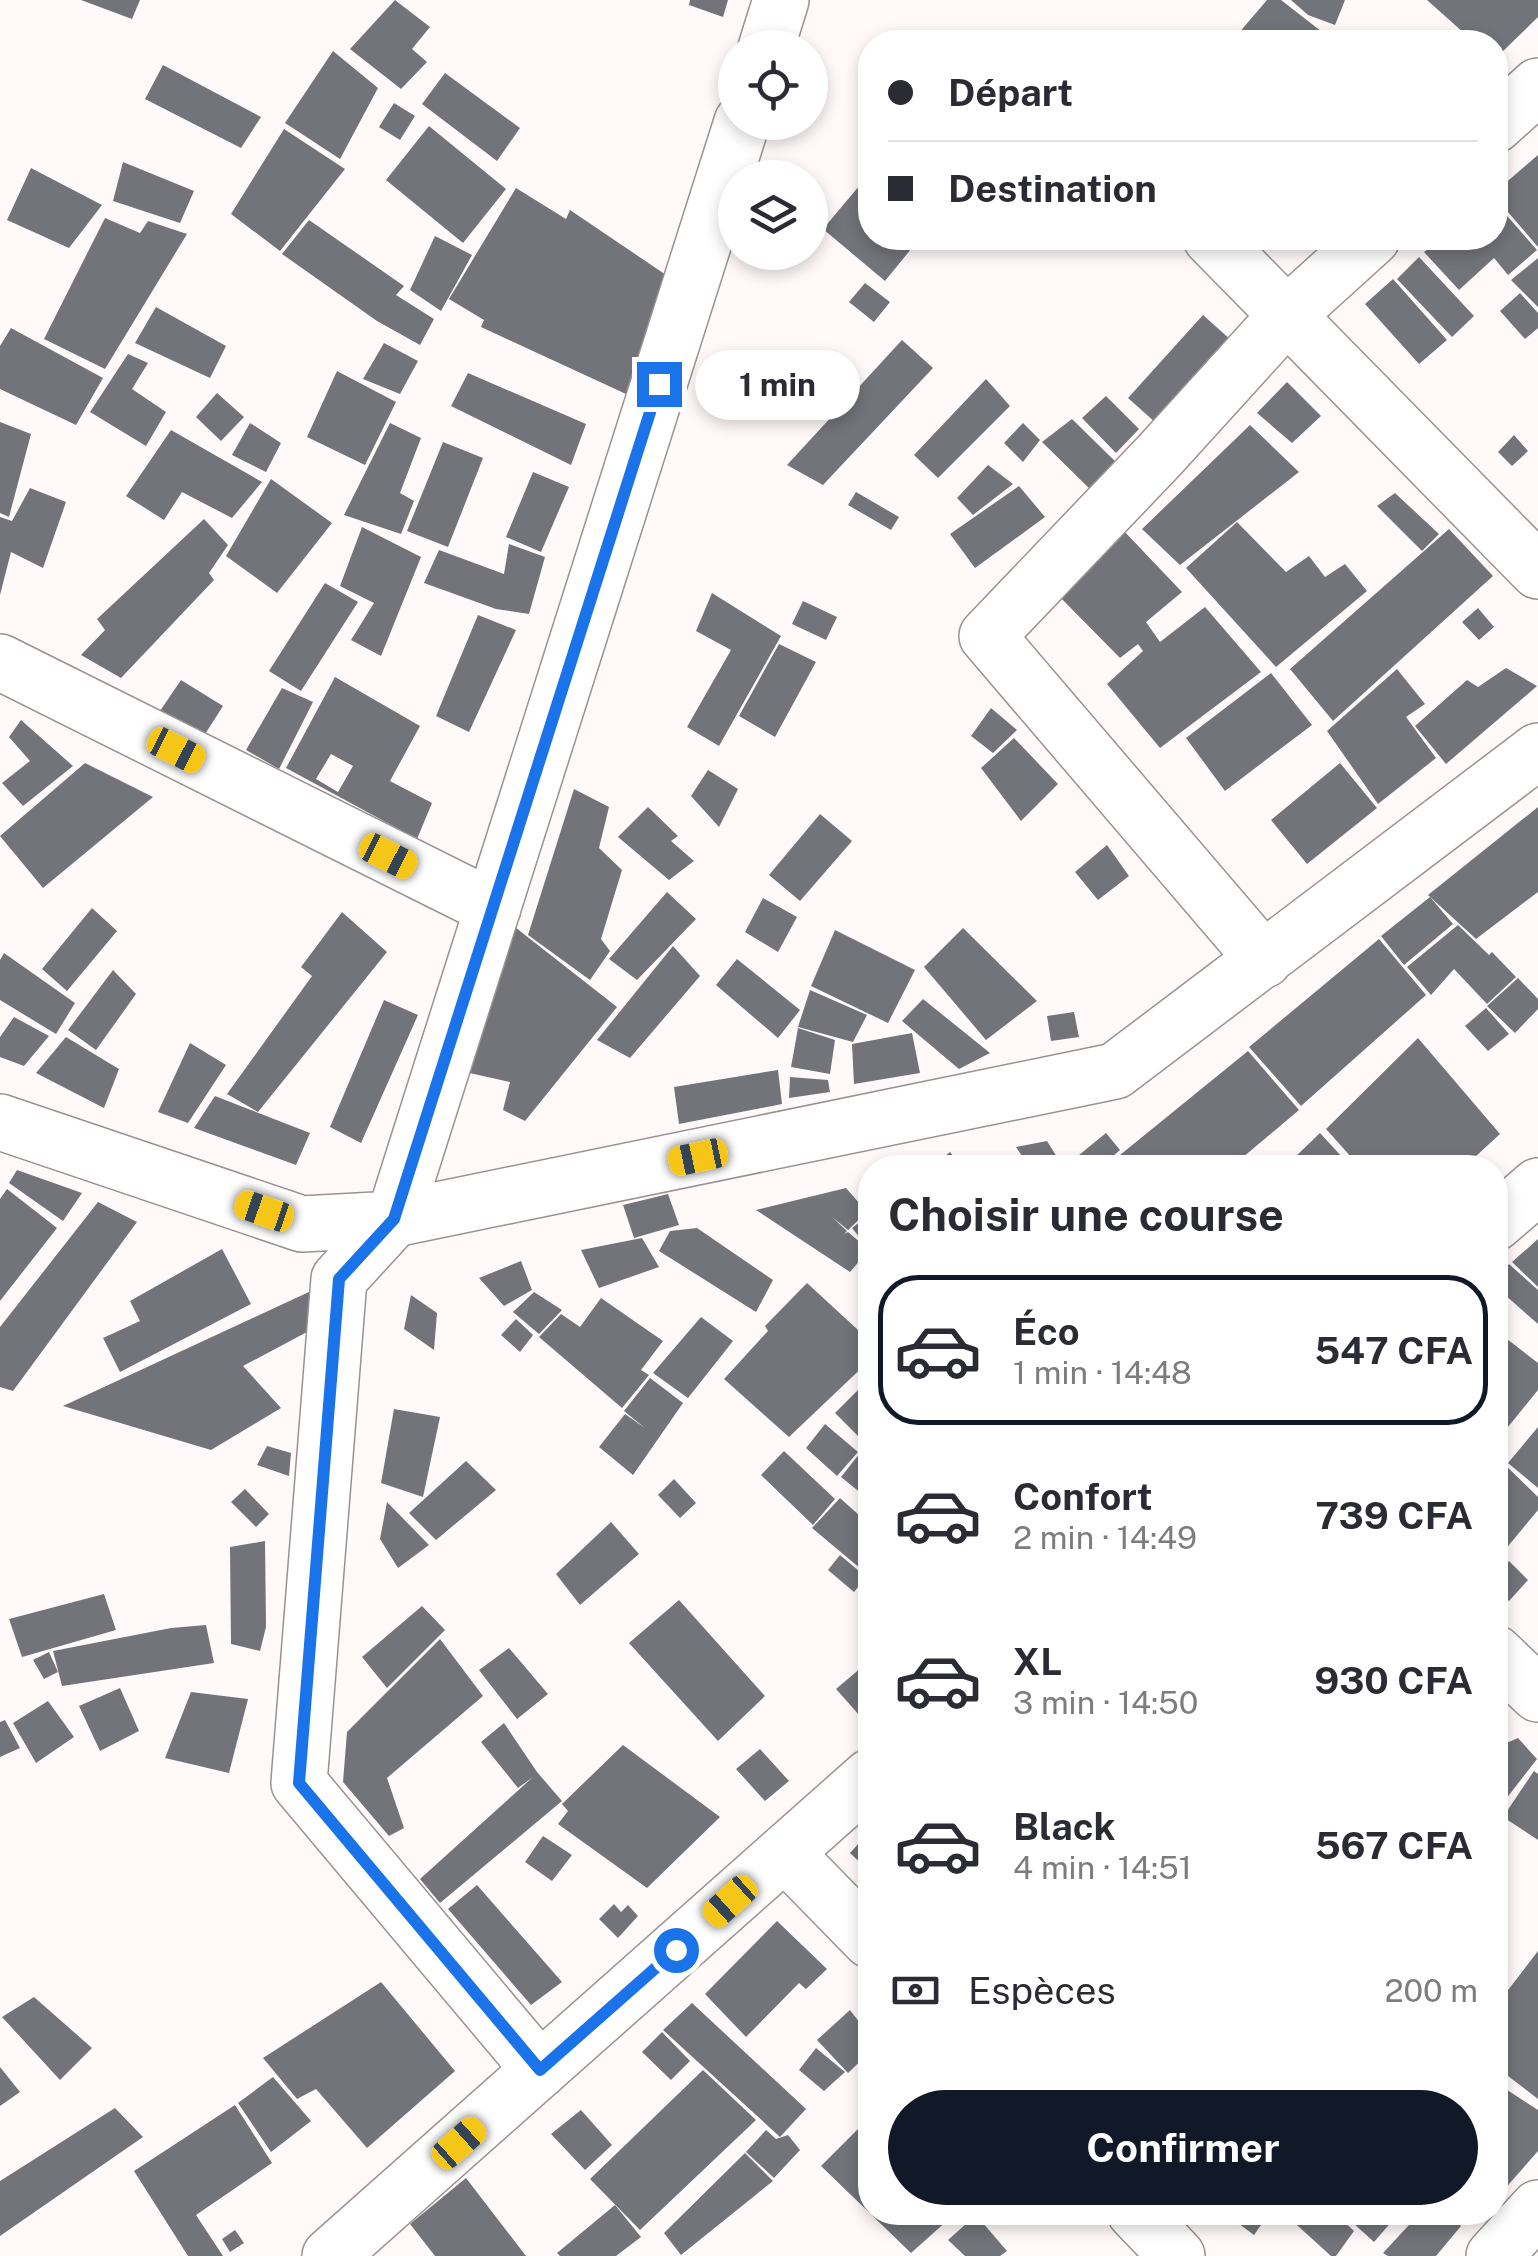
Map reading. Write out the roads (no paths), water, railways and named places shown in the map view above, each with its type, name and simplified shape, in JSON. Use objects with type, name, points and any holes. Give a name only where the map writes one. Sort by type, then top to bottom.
[{"type":"street","points":[[771,30],[780,0]]},
{"type":"street","points":[[1508,113],[1538,86]]},
{"type":"street","points":[[540,2070],[299,1783],[339,1279],[394,1219],[736,140]]},
{"type":"street","points":[[1223,250],[1538,571]]},
{"type":"street","points":[[1264,960],[986,636],[1288,315],[1359,250]]},
{"type":"street","points":[[0,662],[493,908]]},
{"type":"street","points":[[0,1122],[302,1224],[394,1219],[1115,1071],[1538,751]]},
{"type":"street","points":[[1508,1212],[1538,1186]]},
{"type":"street","points":[[1508,1665],[1538,1694]]},
{"type":"street","points":[[348,2251],[540,2070],[858,1787]]},
{"type":"street","points":[[785,1853],[858,1928]]},
{"type":"street","points":[[1494,2256],[1538,2208]]},
{"type":"street","points":[[1147,2225],[1177,2256]]}]
